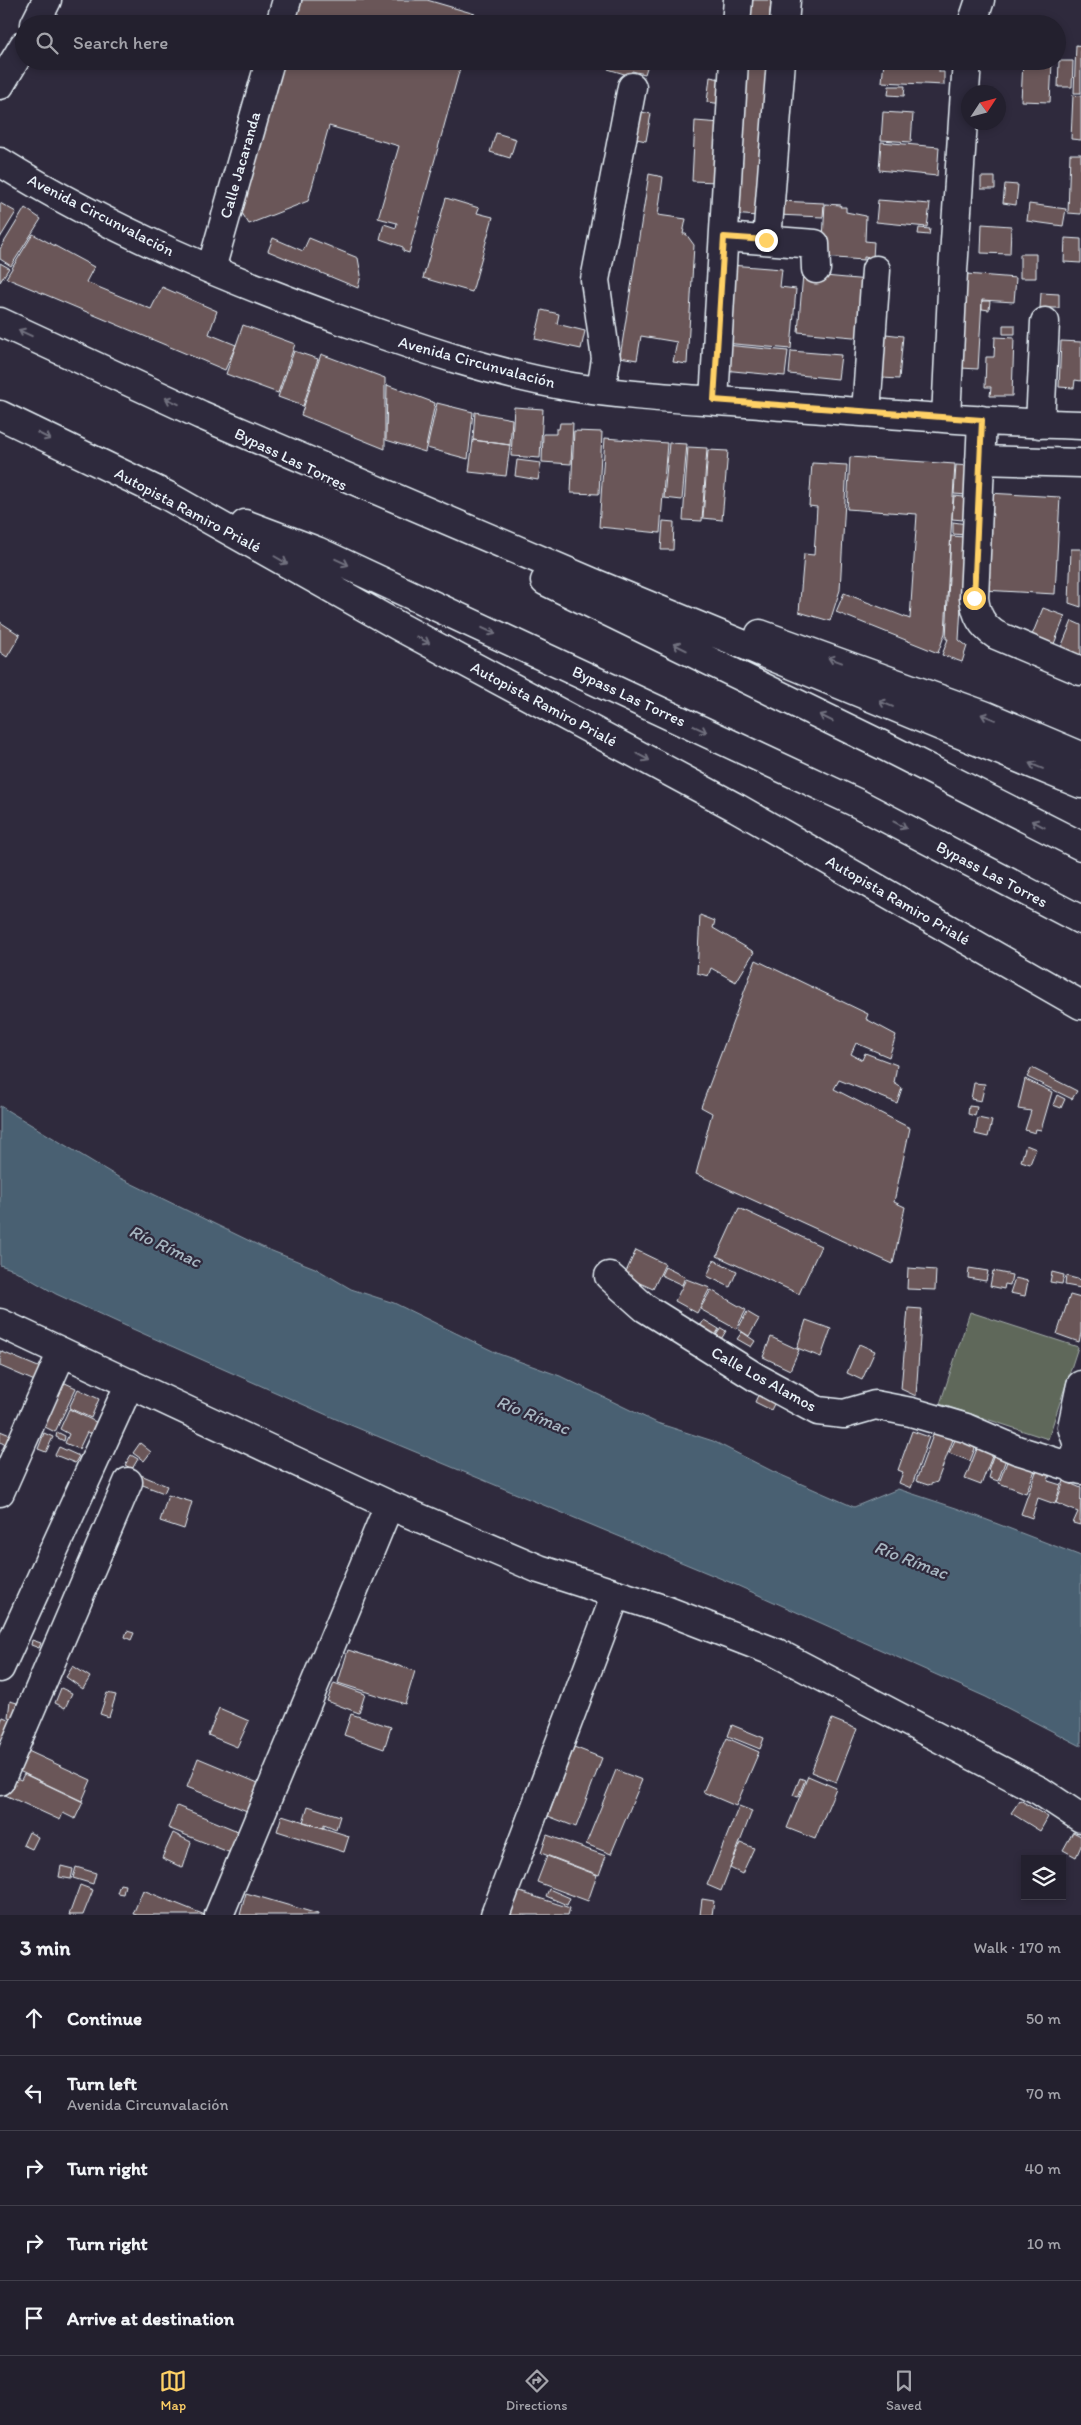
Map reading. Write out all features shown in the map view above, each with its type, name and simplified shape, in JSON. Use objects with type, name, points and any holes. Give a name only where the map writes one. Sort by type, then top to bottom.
[{"type":"main road","points":[[40,15],[47,0]]},
{"type":"main road","points":[[283,15],[287,0]]},
{"type":"main road","points":[[737,15],[738,0]]},
{"type":"main road","points":[[785,15],[786,0]]},
{"type":"main road","points":[[975,15],[980,0]]},
{"type":"main road","points":[[0,85],[15,60]]},
{"type":"main road","name":"Calle Jacaranda","points":[[211,269],[267,70]]},
{"type":"main road","points":[[714,400],[733,70]]},
{"type":"main road","points":[[766,240],[780,70]]},
{"type":"main road","points":[[946,418],[952,271],[966,70]]},
{"type":"main road","points":[[601,391],[606,359],[595,280],[632,87]]},
{"type":"main road","name":"Avenida Circunvalación","points":[[0,162],[65,201],[211,269],[300,305],[462,360],[537,380],[601,391],[946,418],[1081,425]]},
{"type":"main road","points":[[724,237],[815,244],[816,269]]},
{"type":"main road","points":[[866,412],[876,270]]},
{"type":"main road","points":[[0,322],[202,415],[592,582],[1081,784]]},
{"type":"main road","points":[[1040,424],[1045,322]]},
{"type":"main road","name":"Autopista Ramiro Prialé","points":[[0,415],[166,495],[400,627],[737,808],[1081,1006]]},
{"type":"main road","name":"Bypass Las Torres","points":[[202,415],[886,747],[1081,846]]},
{"type":"main road","points":[[982,420],[974,598],[977,613],[984,626],[996,635],[1081,671]]},
{"type":"main road","points":[[980,460],[1081,463]]},
{"type":"main road","name":"Bypass Las Torres","points":[[166,495],[317,551],[857,803],[1081,920]]},
{"type":"main road","points":[[592,582],[776,638],[984,715],[1081,756]]},
{"type":"main road","name":"Calle Los Alamos","points":[[609,1276],[645,1308],[757,1378],[818,1411],[844,1414],[875,1405],[911,1412],[966,1428],[1017,1450],[1077,1470]]},
{"type":"main road","points":[[0,1323],[389,1505],[539,1568],[777,1653],[1040,1791],[1081,1818]]},
{"type":"main road","points":[[0,1492],[62,1352]]},
{"type":"main road","points":[[0,1668],[130,1383]]},
{"type":"main road","points":[[1077,1470],[1078,1445],[1072,1427],[1081,1385]]},
{"type":"main road","points":[[0,1781],[128,1482]]},
{"type":"main road","points":[[219,1915],[389,1505]]},
{"type":"main road","points":[[495,1915],[616,1594]]},
{"type":"green space","points":[[970,1312],[1078,1347],[1048,1439],[940,1404]]},
{"type":"water","name":"Río Rímac","points":[[0,1106],[118,1177],[262,1247],[315,1268],[351,1289],[394,1303],[499,1354],[560,1376],[657,1423],[713,1441],[772,1471],[854,1507],[898,1489],[956,1508],[1081,1556],[1081,1746],[986,1697],[734,1584],[336,1419],[56,1294],[14,1270],[0,1265]]},
{"type":"building","points":[[301,0],[427,0],[475,14],[475,15],[297,15]]},
{"type":"building","points":[[743,0],[771,0],[770,15],[742,15]]},
{"type":"building","points":[[1076,45],[1081,46],[1081,93],[1074,93]]},
{"type":"building","points":[[1066,61],[1073,61],[1072,87],[1058,87],[1059,70],[1066,70]]},
{"type":"building","points":[[282,70],[460,70],[409,253],[403,251],[403,247],[380,239],[384,224],[396,228],[397,223],[378,218],[399,146],[329,126],[308,201],[249,224],[242,213]]},
{"type":"building","points":[[611,70],[646,70],[645,74],[632,71],[631,76]]},
{"type":"building","points":[[739,70],[767,70],[758,216],[731,214]]},
{"type":"building","points":[[883,70],[939,70],[939,72],[944,72],[944,85],[882,82]]},
{"type":"building","points":[[1023,70],[1052,70],[1050,102],[1021,101]]},
{"type":"building","points":[[710,77],[726,80],[723,104],[707,102]]},
{"type":"building","points":[[889,86],[905,86],[904,96],[888,95]]},
{"type":"building","points":[[1073,95],[1081,96],[1081,140],[1071,139]]},
{"type":"building","points":[[637,111],[651,114],[646,141],[632,138]]},
{"type":"building","points":[[883,112],[913,114],[911,142],[881,140]]},
{"type":"building","points":[[695,121],[721,123],[718,182],[692,181]]},
{"type":"building","points":[[496,133],[516,139],[510,158],[490,152]]},
{"type":"building","points":[[881,142],[939,147],[937,176],[879,170]]},
{"type":"building","points":[[1070,154],[1081,154],[1081,214],[1068,213]]},
{"type":"building","points":[[649,174],[663,177],[658,215],[686,219],[683,234],[686,234],[694,245],[687,364],[673,362],[677,342],[641,336],[637,360],[620,357]]},
{"type":"building","points":[[981,177],[995,177],[995,189],[981,189]]},
{"type":"building","points":[[1005,184],[1018,185],[1016,205],[1003,203]]},
{"type":"building","points":[[446,198],[479,208],[477,213],[493,217],[472,292],[423,278]]},
{"type":"building","points":[[878,200],[930,204],[927,227],[876,222]]},
{"type":"building","points":[[778,201],[824,203],[823,217],[777,215]]},
{"type":"building","points":[[0,203],[16,212],[0,238]]},
{"type":"building","points":[[825,204],[841,205],[840,207],[846,207],[846,212],[866,216],[865,241],[874,242],[873,258],[864,257],[864,260],[822,257]]},
{"type":"building","points":[[1029,204],[1066,209],[1063,226],[1027,221]]},
{"type":"building","points":[[25,208],[41,219],[11,266],[0,259],[0,249]]},
{"type":"building","points":[[982,224],[1011,226],[1010,254],[981,253]]},
{"type":"building","points":[[919,228],[930,229],[929,235],[918,234]]},
{"type":"building","points":[[33,234],[94,267],[86,282],[151,309],[162,287],[217,311],[209,334],[236,345],[225,370],[6,278]]},
{"type":"building","points":[[273,238],[303,251],[309,238],[358,258],[361,275],[358,288],[268,251]]},
{"type":"building","points":[[1065,238],[1081,239],[1081,263],[1064,262]]},
{"type":"building","points":[[1020,254],[1036,254],[1036,278],[1020,278]]},
{"type":"building","points":[[0,263],[9,268],[0,282]]},
{"type":"building","points":[[730,265],[782,269],[780,287],[796,289],[791,349],[724,343]]},
{"type":"building","points":[[803,274],[868,280],[864,338],[798,332]]},
{"type":"building","points":[[966,274],[1016,278],[1014,302],[982,300],[978,369],[961,368]]},
{"type":"building","points":[[1041,293],[1059,294],[1059,308],[1040,308]]},
{"type":"building","points":[[982,301],[990,301],[989,310],[982,309]]},
{"type":"building","points":[[542,310],[559,314],[557,324],[585,331],[581,349],[535,339]]},
{"type":"building","points":[[243,325],[295,344],[278,393],[226,374]]},
{"type":"building","points":[[1003,325],[1015,325],[1015,334],[1003,334]]},
{"type":"building","points":[[886,334],[903,336],[899,379],[882,378]]},
{"type":"building","points":[[995,337],[1014,338],[1012,396],[990,396],[991,387],[985,387],[986,357],[994,357]]},
{"type":"building","points":[[1061,341],[1081,342],[1081,381],[1075,380],[1074,388],[1059,387]]},
{"type":"building","points":[[726,345],[788,351],[785,376],[723,370]]},
{"type":"building","points":[[294,351],[318,359],[303,406],[278,397]]},
{"type":"building","points":[[791,351],[841,355],[838,379],[789,374]]},
{"type":"building","points":[[321,354],[385,378],[385,449],[301,415]]},
{"type":"building","points":[[387,385],[435,403],[425,452],[386,440]]},
{"type":"building","points":[[437,403],[473,412],[468,459],[427,448]]},
{"type":"building","points":[[514,407],[543,409],[540,458],[511,456]]},
{"type":"building","points":[[475,412],[512,419],[510,445],[473,440]]},
{"type":"building","points":[[560,423],[573,423],[571,464],[542,462],[543,434],[556,434],[556,429],[559,429]]},
{"type":"building","points":[[574,431],[602,432],[599,494],[571,493]]},
{"type":"building","points":[[605,438],[667,443],[660,533],[599,527]]},
{"type":"building","points":[[473,440],[510,445],[506,476],[469,472]]},
{"type":"building","points":[[669,443],[687,444],[682,500],[664,498]]},
{"type":"building","points":[[688,447],[707,448],[702,521],[683,520]]},
{"type":"building","points":[[708,450],[728,451],[722,520],[703,518]]},
{"type":"building","points":[[850,457],[955,464],[945,633],[938,653],[836,612],[844,593],[910,619],[917,514],[847,509]]},
{"type":"building","points":[[517,460],[541,463],[538,480],[515,476]]},
{"type":"building","points":[[812,463],[847,465],[840,590],[830,621],[799,612],[804,554],[814,555],[817,507],[809,506]]},
{"type":"building","points":[[956,465],[969,466],[967,495],[954,494]]},
{"type":"building","points":[[988,493],[1060,497],[1055,594],[983,590]]},
{"type":"building","points":[[954,496],[964,497],[963,520],[952,519]]},
{"type":"building","points":[[663,521],[674,522],[673,550],[661,550]]},
{"type":"building","points":[[953,522],[967,524],[966,535],[953,534]]},
{"type":"building","points":[[951,536],[965,537],[959,640],[967,646],[962,662],[942,655],[948,639],[946,639]]},
{"type":"building","points":[[1071,549],[1081,549],[1081,607],[1069,603]]},
{"type":"building","points":[[1043,608],[1065,616],[1050,654],[1028,645]]},
{"type":"building","points":[[1072,621],[1081,625],[1081,653],[1076,665],[1057,657]]},
{"type":"building","points":[[0,622],[20,635],[7,657],[0,652]]},
{"type":"building","points":[[700,915],[715,921],[713,928],[754,952],[736,982],[711,968],[708,976],[697,973]]},
{"type":"building","points":[[756,960],[868,1014],[866,1019],[896,1035],[889,1057],[856,1043],[851,1054],[862,1060],[865,1053],[897,1065],[894,1083],[902,1088],[897,1103],[839,1080],[834,1089],[910,1128],[894,1202],[905,1207],[893,1264],[696,1174],[712,1113],[701,1107]]},
{"type":"building","points":[[1032,1068],[1077,1091],[1072,1099],[1027,1077]]},
{"type":"building","points":[[1025,1079],[1052,1092],[1041,1130],[1036,1129],[1035,1133],[1025,1130],[1031,1111],[1018,1109]]},
{"type":"building","points":[[974,1083],[985,1084],[981,1101],[971,1099]]},
{"type":"building","points":[[1057,1095],[1065,1099],[1061,1108],[1053,1105]]},
{"type":"building","points":[[969,1106],[977,1107],[975,1116],[968,1114]]},
{"type":"building","points":[[978,1118],[992,1121],[988,1137],[975,1134]]},
{"type":"building","points":[[1026,1145],[1036,1149],[1030,1164],[1021,1161]]},
{"type":"building","points":[[739,1208],[821,1246],[799,1294],[717,1256]]},
{"type":"building","points":[[636,1250],[665,1264],[653,1289],[624,1276]]},
{"type":"building","points":[[714,1260],[737,1271],[730,1287],[707,1276]]},
{"type":"building","points":[[665,1267],[685,1277],[682,1285],[661,1275]]},
{"type":"building","points":[[908,1268],[936,1270],[935,1290],[907,1289]]},
{"type":"building","points":[[969,1268],[988,1271],[986,1281],[968,1278]]},
{"type":"building","points":[[993,1271],[1012,1275],[1010,1285],[1005,1284],[1004,1289],[990,1286]]},
{"type":"building","points":[[1052,1272],[1064,1275],[1062,1284],[1050,1282]]},
{"type":"building","points":[[1066,1276],[1081,1280],[1081,1288],[1065,1285]]},
{"type":"building","points":[[1015,1278],[1028,1281],[1025,1296],[1010,1293]]},
{"type":"building","points":[[686,1279],[710,1288],[697,1313],[675,1301]]},
{"type":"building","points":[[711,1290],[746,1310],[736,1329],[700,1309]]},
{"type":"building","points":[[1070,1295],[1081,1298],[1081,1333],[1079,1342],[1057,1334]]},
{"type":"building","points":[[908,1308],[922,1309],[916,1396],[901,1389]]},
{"type":"building","points":[[747,1312],[759,1319],[749,1336],[738,1329]]},
{"type":"building","points":[[704,1320],[719,1329],[714,1337],[699,1328]]},
{"type":"building","points":[[806,1320],[831,1329],[821,1357],[797,1348]]},
{"type":"building","points":[[721,1328],[726,1331],[720,1341],[715,1337]]},
{"type":"building","points":[[742,1332],[755,1341],[751,1347],[737,1339]]},
{"type":"building","points":[[771,1337],[799,1350],[790,1370],[763,1357]]},
{"type":"building","points":[[859,1344],[875,1351],[862,1380],[847,1373]]},
{"type":"building","points":[[0,1351],[43,1369],[37,1382],[0,1366]]},
{"type":"building","points":[[63,1382],[76,1388],[55,1432],[43,1426]]},
{"type":"building","points":[[78,1389],[99,1399],[91,1418],[69,1408]]},
{"type":"building","points":[[759,1393],[775,1402],[771,1410],[755,1402]]},
{"type":"building","points":[[69,1409],[98,1423],[93,1435],[87,1432],[79,1449],[65,1443],[69,1434],[60,1429]]},
{"type":"building","points":[[936,1427],[955,1434],[937,1482],[928,1485],[916,1481]]},
{"type":"building","points":[[0,1431],[10,1435],[6,1445],[0,1442]]},
{"type":"building","points":[[912,1431],[929,1437],[911,1488],[899,1483],[903,1472],[898,1470]]},
{"type":"building","points":[[57,1432],[65,1436],[64,1441],[56,1437]]},
{"type":"building","points":[[44,1433],[53,1437],[46,1452],[38,1449]]},
{"type":"building","points":[[956,1438],[976,1446],[970,1461],[949,1453]]},
{"type":"building","points":[[140,1443],[151,1452],[144,1461],[133,1453]]},
{"type":"building","points":[[979,1444],[994,1451],[981,1485],[965,1479]]},
{"type":"building","points":[[59,1447],[79,1456],[75,1463],[55,1455]]},
{"type":"building","points":[[994,1454],[1006,1459],[998,1481],[989,1478],[991,1471],[988,1470]]},
{"type":"building","points":[[131,1455],[138,1459],[132,1469],[125,1465]]},
{"type":"building","points":[[1008,1459],[1035,1470],[1026,1493],[999,1483]]},
{"type":"building","points":[[1037,1469],[1050,1474],[1048,1481],[1061,1485],[1055,1504],[1038,1498],[1032,1518],[1021,1514]]},
{"type":"building","points":[[136,1473],[167,1486],[164,1493],[140,1484]]},
{"type":"building","points":[[1064,1481],[1081,1488],[1080,1525],[1073,1523],[1078,1512],[1056,1503]]},
{"type":"building","points":[[168,1495],[192,1502],[184,1529],[160,1521]]},
{"type":"building","points":[[127,1631],[134,1633],[131,1640],[125,1637]]},
{"type":"building","points":[[32,1640],[41,1643],[39,1648],[31,1645]]},
{"type":"building","points":[[348,1650],[415,1671],[405,1704],[338,1683]]},
{"type":"building","points":[[73,1666],[90,1677],[83,1689],[66,1677]]},
{"type":"building","points":[[334,1683],[365,1694],[359,1713],[327,1701]]},
{"type":"building","points":[[61,1688],[72,1693],[65,1708],[55,1703]]},
{"type":"building","points":[[107,1693],[116,1695],[109,1717],[100,1714]]},
{"type":"building","points":[[10,1701],[17,1703],[13,1719],[8,1717]]},
{"type":"building","points":[[219,1708],[249,1721],[237,1747],[208,1735]]},
{"type":"building","points":[[351,1714],[391,1727],[384,1749],[344,1735]]},
{"type":"building","points":[[3,1717],[13,1721],[0,1750],[0,1724]]},
{"type":"building","points":[[832,1719],[857,1729],[836,1782],[811,1772]]},
{"type":"building","points":[[732,1725],[764,1738],[760,1749],[728,1736]]},
{"type":"building","points":[[727,1738],[759,1752],[736,1806],[703,1792]]},
{"type":"building","points":[[574,1747],[602,1758],[576,1827],[548,1816]]},
{"type":"building","points":[[26,1750],[91,1780],[82,1801],[17,1770]]},
{"type":"building","points":[[198,1758],[263,1785],[252,1813],[187,1787]]},
{"type":"building","points":[[616,1770],[642,1780],[611,1854],[586,1844]]},
{"type":"building","points":[[24,1774],[83,1802],[75,1819],[63,1813],[60,1820],[3,1794],[12,1776],[21,1780]]},
{"type":"building","points":[[808,1776],[836,1788],[815,1839],[787,1828]]},
{"type":"building","points":[[800,1778],[805,1780],[798,1797],[793,1795]]},
{"type":"building","points":[[1020,1800],[1048,1817],[1040,1831],[1011,1813]]},
{"type":"building","points":[[177,1806],[245,1834],[236,1855],[168,1828]]},
{"type":"building","points":[[308,1806],[340,1816],[336,1829],[324,1824],[324,1828],[303,1822]]},
{"type":"building","points":[[739,1806],[752,1811],[721,1891],[707,1885]]},
{"type":"building","points":[[282,1815],[349,1836],[344,1852],[277,1831]]},
{"type":"building","points":[[29,1832],[38,1837],[32,1849],[23,1845]]},
{"type":"building","points":[[1073,1832],[1081,1836],[1081,1846],[1076,1857],[1063,1850]]},
{"type":"building","points":[[173,1833],[191,1842],[183,1868],[162,1858]]},
{"type":"building","points":[[547,1835],[606,1856],[599,1875],[541,1853]]},
{"type":"building","points":[[741,1843],[754,1848],[742,1874],[730,1868]]},
{"type":"building","points":[[547,1856],[597,1875],[588,1901],[537,1882]]},
{"type":"building","points":[[61,1866],[73,1869],[71,1879],[59,1877]]},
{"type":"building","points":[[76,1867],[96,1873],[93,1884],[73,1878]]},
{"type":"building","points":[[120,1884],[125,1885],[123,1894],[117,1893]]},
{"type":"building","points":[[80,1885],[93,1890],[83,1915],[69,1915]]},
{"type":"building","points":[[549,1889],[570,1898],[567,1905],[546,1896]]},
{"type":"building","points":[[143,1890],[205,1915],[133,1914]]},
{"type":"building","points":[[517,1891],[570,1908],[568,1915],[510,1915]]},
{"type":"building","points":[[246,1893],[318,1914],[318,1915],[240,1915]]},
{"type":"building","points":[[702,1899],[714,1901],[712,1915],[700,1915]]},
{"type":"route","points":[[766,240],[724,237],[714,400],[982,420],[974,598]]}]
